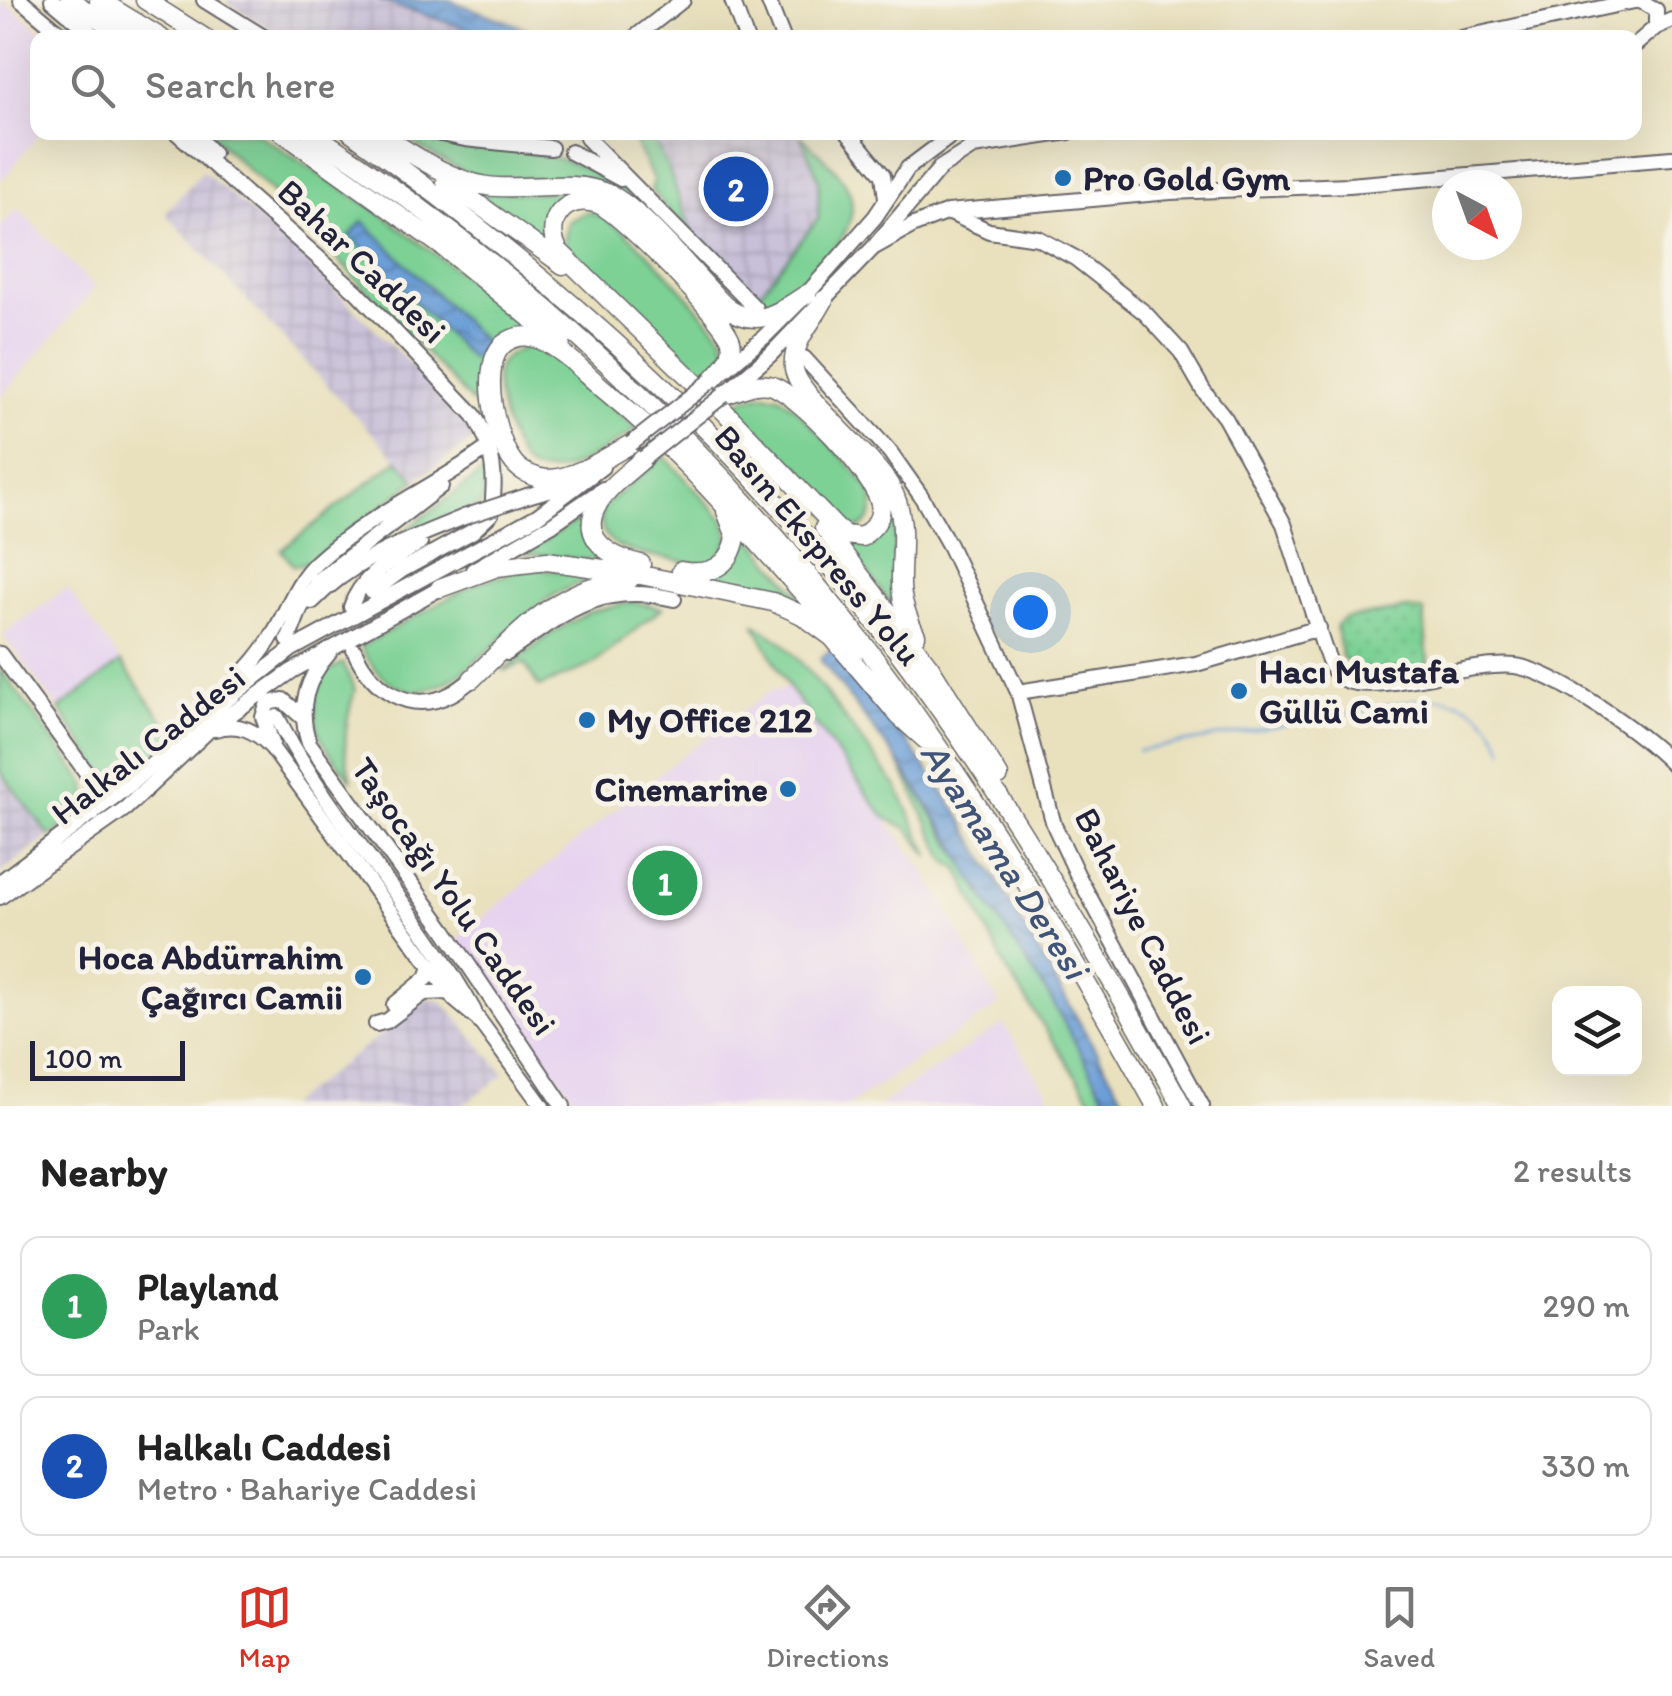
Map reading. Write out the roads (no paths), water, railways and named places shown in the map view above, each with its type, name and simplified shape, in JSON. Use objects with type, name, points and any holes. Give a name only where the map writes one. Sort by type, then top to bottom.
[{"type":"highway","points":[[69,0],[117,30]]},
{"type":"highway","points":[[99,0],[149,30]]},
{"type":"highway","points":[[145,0],[192,30]]},
{"type":"highway","points":[[293,140],[482,278],[577,357],[734,513],[833,626],[887,675]]},
{"type":"highway","name":"Basın Ekspress Yolu","points":[[322,140],[478,253],[564,326],[657,410],[760,518],[887,675],[940,750],[1063,944],[1156,1106]]},
{"type":"highway","name":"Basın Ekspress Yolu","points":[[363,140],[453,206],[570,302],[664,387],[760,485],[854,596],[919,681],[1062,895],[1182,1106]]},
{"type":"highway","points":[[388,140],[499,216],[616,306]]},
{"type":"highway","points":[[389,140],[477,184],[587,187],[609,194],[645,222],[739,316],[751,320],[772,316],[815,297]]},
{"type":"highway","points":[[592,202],[613,212],[722,325],[731,341],[731,352],[718,387],[766,384],[791,396],[854,462],[878,497],[880,517],[862,536],[845,535],[616,306],[554,243],[554,218],[567,206],[592,202]]},
{"type":"highway","points":[[815,297],[796,349],[795,373],[806,391],[870,457],[896,498],[904,530],[902,594],[930,667]]},
{"type":"highway","points":[[623,404],[564,354],[531,336],[503,344],[490,362],[490,384],[500,428],[508,454],[518,468],[538,478],[551,479],[637,451]]},
{"type":"highway","points":[[637,451],[596,506],[593,526],[598,542],[608,554],[625,560],[702,574],[720,567],[729,558],[736,537],[730,517],[690,469]]},
{"type":"highway","points":[[792,483],[930,667],[1040,845],[1062,895]]},
{"type":"highway","points":[[440,588],[497,567],[547,561],[672,590]]},
{"type":"highway","points":[[472,679],[528,625],[572,594],[616,580],[773,602],[802,614],[844,649],[916,734],[940,750]]},
{"type":"main road","points":[[22,0],[57,30]]},
{"type":"main road","points":[[52,0],[88,30]]},
{"type":"main road","points":[[204,0],[253,30]]},
{"type":"main road","points":[[768,0],[780,30]]},
{"type":"main road","points":[[1498,30],[1638,0],[1656,10],[1656,27]]},
{"type":"main road","points":[[645,30],[684,1]]},
{"type":"main road","points":[[730,3],[742,30]]},
{"type":"main road","points":[[1642,39],[1672,20]]},
{"type":"main road","name":"Bahar Caddesi","points":[[185,140],[357,292],[474,415],[489,447]]},
{"type":"main road","points":[[200,140],[266,210]]},
{"type":"main road","points":[[465,140],[571,152],[640,188]]},
{"type":"main road","points":[[548,140],[551,148]]},
{"type":"main road","points":[[571,152],[582,148],[585,140]]},
{"type":"main road","points":[[592,140],[755,308]]},
{"type":"main road","points":[[855,140],[884,175],[885,202]]},
{"type":"main road","points":[[815,297],[908,168],[945,140]]},
{"type":"main road","points":[[873,248],[940,168],[973,147],[1011,140]]},
{"type":"main road","points":[[637,451],[718,387],[764,337],[873,248],[914,224],[948,212],[1170,192],[1350,185],[1672,158]]},
{"type":"main road","points":[[948,212],[989,231],[1038,238],[1075,258],[1145,313],[1180,352],[1202,390],[1225,418],[1284,524],[1332,668],[1344,680],[1372,684],[1489,666],[1517,666],[1586,700],[1628,727],[1672,764]]},
{"type":"main road","name":"Bahariye Caddesi","points":[[804,358],[890,452],[949,545],[1018,692],[1054,824],[1202,1106]]},
{"type":"main road","points":[[489,447],[319,580],[301,607],[288,640],[311,604],[370,557],[464,517],[568,485],[598,470]]},
{"type":"main road","points":[[372,592],[485,522],[494,498],[489,447]]},
{"type":"main road","name":"Halkalı Caddesi","points":[[0,882],[126,788],[292,650],[537,516],[598,470],[637,451]]},
{"type":"main road","name":"Halkalı Caddesi","points":[[0,898],[126,808],[205,725],[337,644],[551,526],[637,451]]},
{"type":"main road","points":[[205,725],[273,635],[298,585],[314,564],[404,500],[464,466]]},
{"type":"main road","points":[[350,607],[366,580],[464,517]]},
{"type":"main road","points":[[1018,692],[1196,664],[1319,628]]},
{"type":"main road","points":[[302,718],[308,686],[337,644]]},
{"type":"main road","points":[[354,650],[379,688],[408,701],[427,702],[450,694],[472,679]]},
{"type":"main road","points":[[0,654],[86,772],[92,785],[93,814]]},
{"type":"main road","points":[[277,754],[264,717],[266,706],[272,700],[283,700],[302,718]]},
{"type":"main road","points":[[278,717],[301,760],[438,949],[478,1019]]},
{"type":"main road","name":"Taşocağı Yolu Caddesi","points":[[302,718],[310,743],[445,930],[563,1106]]},
{"type":"main road","points":[[205,725],[242,727],[263,738],[277,754]]},
{"type":"main road","name":"Taşocağı Yolu Caddesi","points":[[277,754],[448,992],[478,1019],[542,1106]]},
{"type":"main road","points":[[86,772],[110,785],[126,788]]},
{"type":"main road","points":[[431,967],[426,978],[376,1024],[387,1021],[424,993],[448,992]]},
{"type":"water","points":[[379,0],[449,0],[530,30],[471,30]]},
{"type":"water","points":[[363,221],[486,344],[472,360],[350,236]]},
{"type":"water","name":"Ayamama Deresi","points":[[833,648],[885,711],[958,813],[1128,1106],[1110,1106],[1051,999],[970,876],[954,843],[898,761],[820,659]]},
{"type":"waterway","points":[[1347,714],[1417,700],[1458,701],[1475,710],[1491,726],[1504,750]]},
{"type":"waterway","points":[[1138,751],[1329,717]]},
{"type":"place","name":"Pro Gold Gym","points":[[1063,178]]},
{"type":"place","name":"Halkalı Caddesi","points":[[736,189]]},
{"type":"place","name":"Hacı Mustafa Güllü Cami","points":[[1239,691]]},
{"type":"place","name":"My Office 212","points":[[587,720]]},
{"type":"place","name":"Cinemarine","points":[[788,789]]},
{"type":"place","name":"Playland","points":[[665,883]]},
{"type":"place","name":"Hoca Abdürrahim Çağırcı Camii","points":[[363,977]]}]
